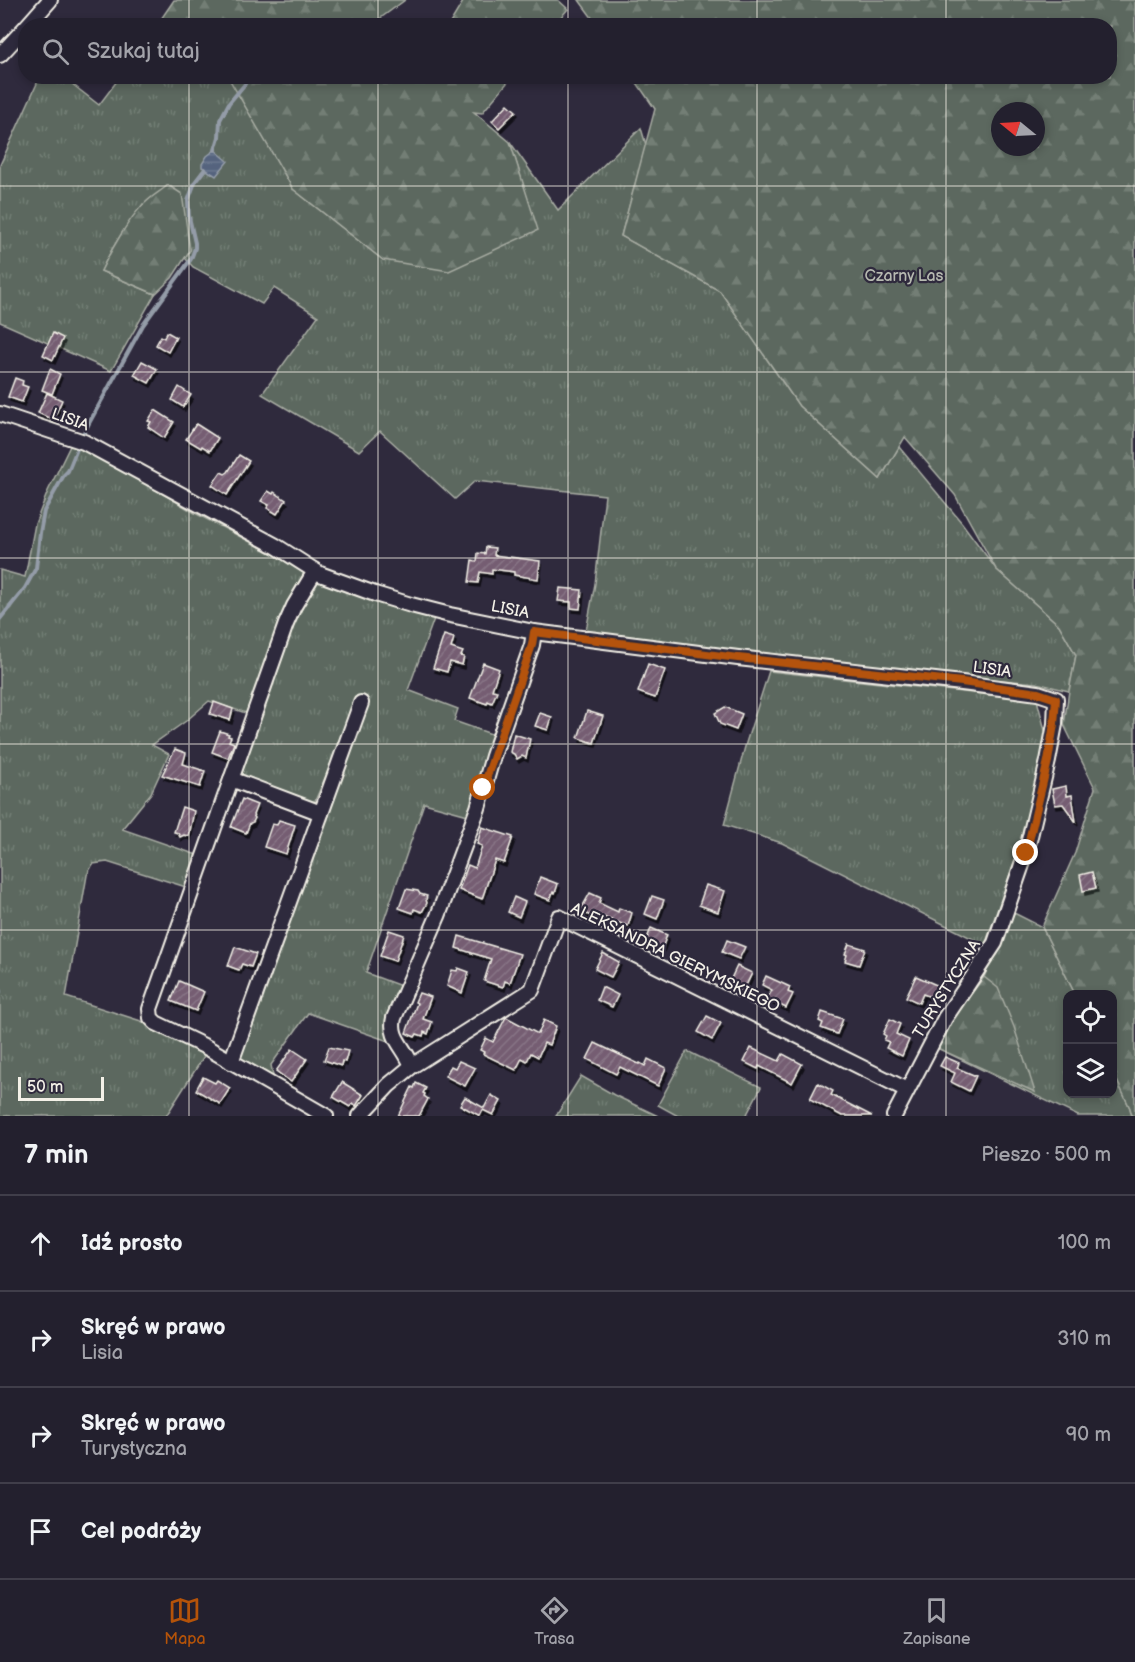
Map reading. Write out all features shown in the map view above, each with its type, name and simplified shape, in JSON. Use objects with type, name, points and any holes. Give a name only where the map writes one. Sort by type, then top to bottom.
[{"type":"street","points":[[33,18],[50,0]]},
{"type":"street","points":[[0,55],[18,35]]},
{"type":"street","name":"LISIA","points":[[0,414],[84,442],[276,546],[315,571],[346,584],[411,605],[534,632],[738,658],[962,682],[1038,693],[1056,699]]},
{"type":"street","points":[[315,571],[286,624],[150,1008],[151,1018],[156,1023],[193,1040],[326,1116]]},
{"type":"street","points":[[412,1066],[393,1033],[393,1022],[435,925],[475,815],[532,645],[534,632]]},
{"type":"street","name":"TURYSTYCZNA","points":[[894,1116],[945,1018],[995,943],[1026,853],[1048,761],[1056,699]]},
{"type":"street","points":[[231,1062],[361,703]]},
{"type":"street","points":[[231,779],[321,813]]},
{"type":"street","name":"ALEKSANDRA GIERYMSKIEGO","points":[[360,1116],[389,1085],[412,1066],[532,990],[559,917],[907,1090]]},
{"type":"green space","points":[[174,0],[405,0],[381,18],[162,18]]},
{"type":"green space","points":[[464,0],[558,0],[568,9],[560,18],[453,18]]},
{"type":"green space","name":"Czarny Las","points":[[579,0],[1135,0],[1135,1116],[1132,1116],[1117,1080],[1117,990],[1073,990],[1042,927],[1075,853],[1095,788],[1064,725],[1076,655],[1059,625],[996,569],[955,495],[905,437],[880,479],[799,406],[720,291],[621,236],[655,109],[638,84],[1117,84],[1117,18],[592,18]]},
{"type":"green space","points":[[37,84],[72,84],[99,105],[115,84],[233,84],[293,189],[383,260],[537,230],[510,142],[558,210],[641,128],[646,145],[621,236],[720,291],[799,406],[880,479],[899,447],[962,523],[996,569],[1059,625],[1076,655],[1069,691],[1036,683],[846,667],[586,631],[595,584],[605,495],[475,481],[455,499],[380,431],[359,451],[262,394],[318,316],[274,288],[262,304],[193,267],[185,258],[190,250],[187,235],[143,204],[115,244],[101,271],[155,294],[111,371],[0,322],[0,165]]},
{"type":"green space","points":[[232,84],[506,84],[482,113],[474,112],[510,142],[538,230],[449,271],[383,260],[293,189]]},
{"type":"green space","points":[[168,185],[182,194],[190,250],[172,278],[155,294],[101,271],[133,216],[148,200]]},
{"type":"green space","points":[[71,444],[86,448],[195,513],[273,554],[305,574],[275,635],[249,714],[209,701],[152,745],[169,754],[151,793],[122,829],[200,856],[186,887],[107,862],[93,864],[87,875],[66,997],[141,1021],[206,1053],[166,1116],[0,1116],[0,570],[25,577],[35,524]]},
{"type":"green space","points":[[317,578],[435,616],[408,690],[458,709],[454,721],[494,735],[468,815],[424,803],[366,973],[401,986],[391,1042],[308,1013],[271,1065],[274,1081],[237,1060],[366,698],[357,696],[341,742],[314,803],[238,776],[285,632]]},
{"type":"green space","points":[[769,671],[1037,700],[1046,734],[1023,837],[985,945],[782,843],[724,825],[746,743]]},
{"type":"green space","points":[[1012,912],[1042,927],[1073,990],[1063,990],[1063,1098],[1117,1098],[1117,1080],[1132,1116],[1078,1116],[937,1048],[949,1023],[984,977]]},
{"type":"green space","points":[[984,977],[998,988],[1014,1027],[1035,1092],[937,1048],[949,1023]]},
{"type":"green space","points":[[687,1051],[761,1087],[746,1116],[678,1116],[658,1105]]},
{"type":"green space","points":[[581,1076],[614,1095],[658,1116],[556,1116]]},
{"type":"water","points":[[215,150],[228,161],[216,176],[202,167],[207,156]]},
{"type":"building","points":[[508,104],[516,111],[499,128],[492,121]]},
{"type":"building","points":[[167,332],[176,337],[168,352],[156,345],[161,336],[164,338]]},
{"type":"building","points":[[53,333],[63,338],[53,360],[43,355]]},
{"type":"building","points":[[142,361],[157,369],[149,383],[134,375]]},
{"type":"building","points":[[50,369],[60,374],[52,394],[42,390]]},
{"type":"building","points":[[15,378],[23,381],[22,385],[28,387],[22,402],[8,397]]},
{"type":"building","points":[[179,387],[191,395],[183,407],[172,400]]},
{"type":"building","points":[[47,393],[62,400],[53,420],[38,413]]},
{"type":"building","points":[[155,410],[174,422],[164,438],[148,427],[151,422],[148,421]]},
{"type":"building","points":[[196,424],[218,438],[210,451],[186,439]]},
{"type":"building","points":[[239,455],[249,461],[227,495],[212,485],[221,472],[225,474],[228,472]]},
{"type":"building","points":[[268,491],[286,500],[277,514],[267,508],[269,505],[261,501]]},
{"type":"building","points":[[486,547],[495,548],[494,555],[540,561],[538,579],[492,569],[492,574],[480,572],[478,583],[469,582],[472,560],[477,561],[478,553],[485,554]]},
{"type":"building","points":[[560,588],[582,590],[580,609],[571,608],[571,602],[558,601]]},
{"type":"building","points":[[444,635],[454,638],[451,648],[463,652],[461,656],[464,657],[462,665],[450,662],[447,672],[433,668]]},
{"type":"building","points":[[483,663],[499,669],[492,690],[497,691],[492,703],[488,701],[487,704],[470,698]]},
{"type":"building","points":[[648,664],[665,670],[655,698],[638,692]]},
{"type":"building","points":[[214,702],[233,709],[230,720],[210,714]]},
{"type":"building","points":[[725,707],[742,714],[736,730],[720,724],[715,713]]},
{"type":"building","points":[[587,711],[603,716],[594,743],[578,738]]},
{"type":"building","points":[[540,713],[552,717],[548,730],[535,726]]},
{"type":"building","points":[[220,731],[229,734],[228,736],[231,737],[229,741],[234,743],[228,758],[212,752]]},
{"type":"building","points":[[514,734],[530,739],[526,758],[522,756],[517,759],[510,752]]},
{"type":"building","points":[[175,749],[186,753],[183,764],[205,771],[200,787],[162,775]]},
{"type":"building","points":[[1066,786],[1067,796],[1072,795],[1076,822],[1063,804],[1055,805],[1052,789]]},
{"type":"building","points":[[242,799],[257,805],[253,815],[255,818],[246,833],[231,827]]},
{"type":"building","points":[[182,807],[194,811],[189,836],[180,837],[174,832]]},
{"type":"building","points":[[279,820],[295,825],[286,854],[264,847],[272,824],[277,825]]},
{"type":"building","points":[[482,827],[513,837],[504,863],[495,860],[482,899],[459,890],[468,865],[475,868],[482,846],[477,844]]},
{"type":"building","points":[[1092,872],[1096,888],[1083,891],[1080,875]]},
{"type":"building","points":[[540,877],[558,884],[550,900],[534,894]]},
{"type":"building","points":[[706,885],[725,891],[718,912],[699,905]]},
{"type":"building","points":[[406,889],[418,891],[427,896],[427,903],[422,912],[414,909],[413,913],[399,908]]},
{"type":"building","points":[[590,893],[601,898],[599,903],[618,912],[619,908],[632,913],[628,926],[600,916],[599,920],[580,911]]},
{"type":"building","points":[[652,896],[664,900],[657,919],[645,914]]},
{"type":"building","points":[[514,897],[525,902],[519,917],[508,912]]},
{"type":"building","points":[[651,928],[667,935],[661,951],[645,944]]},
{"type":"building","points":[[389,930],[404,935],[395,961],[380,956]]},
{"type":"building","points":[[459,936],[520,954],[510,983],[505,981],[503,987],[484,981],[491,959],[456,948]]},
{"type":"building","points":[[727,940],[745,947],[739,959],[722,952]]},
{"type":"building","points":[[849,944],[865,949],[859,965],[845,961]]},
{"type":"building","points":[[235,947],[256,954],[251,967],[242,964],[239,970],[228,966]]},
{"type":"building","points":[[603,953],[619,962],[611,977],[595,969]]},
{"type":"building","points":[[737,966],[752,973],[743,992],[728,985]]},
{"type":"building","points":[[458,968],[469,972],[462,993],[447,986],[452,970],[457,971]]},
{"type":"building","points":[[766,976],[790,987],[788,992],[793,994],[786,1008],[767,999],[772,990],[762,985]]},
{"type":"building","points":[[916,976],[941,987],[936,999],[923,994],[919,1003],[906,997]]},
{"type":"building","points":[[179,981],[204,992],[196,1011],[171,1001]]},
{"type":"building","points":[[602,987],[618,995],[612,1007],[597,1000]]},
{"type":"building","points":[[419,993],[431,997],[423,1019],[432,1022],[428,1034],[424,1032],[423,1036],[417,1034],[415,1037],[406,1033]]},
{"type":"building","points":[[822,1012],[843,1019],[837,1034],[821,1028],[823,1023],[819,1021]]},
{"type":"building","points":[[707,1016],[721,1023],[712,1040],[698,1032]]},
{"type":"building","points":[[506,1017],[538,1034],[544,1020],[556,1026],[549,1045],[544,1043],[538,1057],[531,1053],[527,1061],[522,1058],[516,1070],[483,1054],[484,1052],[480,1050],[486,1038],[493,1042]]},
{"type":"building","points":[[890,1019],[900,1024],[896,1034],[909,1040],[902,1056],[886,1048],[889,1042],[884,1040],[886,1036],[883,1034]]},
{"type":"building","points":[[595,1043],[639,1064],[645,1066],[648,1059],[666,1068],[658,1086],[620,1067],[616,1074],[587,1059]]},
{"type":"building","points":[[329,1047],[348,1051],[345,1062],[342,1061],[341,1066],[324,1060]]},
{"type":"building","points":[[751,1048],[779,1061],[783,1054],[802,1064],[792,1083],[759,1066],[758,1069],[744,1062]]},
{"type":"building","points":[[292,1049],[307,1059],[291,1082],[276,1071]]},
{"type":"building","points":[[945,1057],[959,1063],[957,1068],[976,1076],[969,1091],[951,1082],[955,1073],[940,1066]]},
{"type":"building","points":[[459,1061],[475,1068],[465,1086],[445,1076],[451,1066],[455,1068]]},
{"type":"building","points":[[203,1077],[215,1083],[217,1080],[230,1088],[220,1104],[196,1090]]},
{"type":"building","points":[[342,1082],[363,1095],[356,1106],[353,1103],[350,1107],[333,1097]]},
{"type":"building","points":[[416,1083],[426,1088],[423,1093],[428,1099],[419,1116],[398,1116],[412,1087],[414,1088]]},
{"type":"building","points":[[818,1083],[833,1091],[831,1095],[872,1116],[842,1116],[810,1099]]},
{"type":"building","points":[[491,1095],[501,1101],[493,1115],[483,1110],[480,1116],[460,1105],[465,1097],[484,1108]]},
{"type":"waterway","points":[[215,150],[219,137],[220,120],[229,103],[245,84]]},
{"type":"waterway","points":[[82,436],[143,325],[191,259],[195,243],[188,201],[195,182],[205,169]]},
{"type":"waterway","points":[[0,619],[25,588],[36,568],[44,511],[68,471],[77,449]]},
{"type":"route","points":[[483,788],[532,645],[534,632],[738,658],[962,682],[1038,693],[1056,699],[1048,761],[1026,853]]}]
